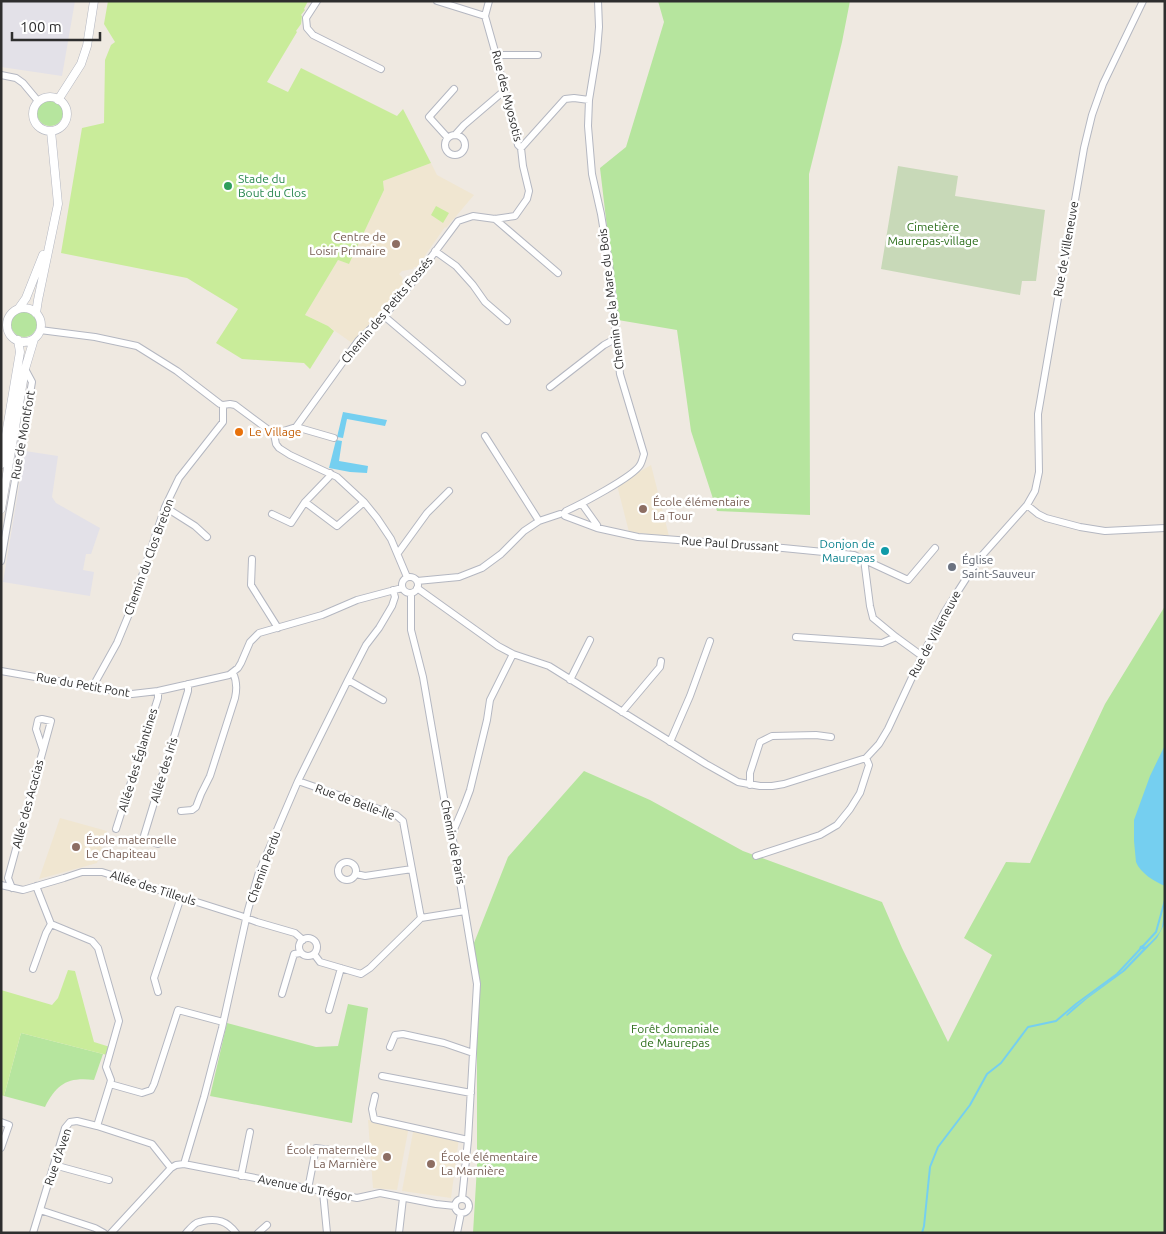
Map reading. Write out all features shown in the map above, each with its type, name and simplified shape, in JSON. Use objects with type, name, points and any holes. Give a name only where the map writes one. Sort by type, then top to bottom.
[{"type":"street","points":[[58,100],[81,64],[87,46],[94,1]]},
{"type":"street","points":[[317,1],[306,18],[307,28],[313,34],[381,69]]},
{"type":"street","points":[[437,1],[485,16],[489,1]]},
{"type":"street","name":"Chemin de la Mare du Bois","points":[[582,504],[629,475],[640,464],[644,454],[620,374],[609,263],[592,174],[588,126],[589,100],[599,28],[598,1]]},
{"type":"street","name":"Rue de Villeneuve","points":[[866,758],[879,744],[888,729],[944,613],[975,565],[1028,505],[1035,490],[1039,472],[1038,414],[1092,115],[1103,84],[1144,1]]},
{"type":"street","name":"Rue des Myosotis","points":[[485,16],[518,145],[521,148],[529,191]]},
{"type":"street","points":[[496,55],[538,55]]},
{"type":"street","points":[[1,76],[16,78],[23,83],[38,101]]},
{"type":"street","points":[[448,138],[429,117],[454,89]]},
{"type":"street","points":[[455,135],[462,138],[465,143],[464,149],[459,154],[453,154],[448,151],[446,144],[448,138],[455,135],[505,90]]},
{"type":"street","points":[[48,97],[58,100],[64,106],[66,118],[60,127],[51,131],[41,129],[34,121],[33,112],[36,104],[38,101],[48,97]]},
{"type":"street","points":[[521,148],[566,99],[589,100]]},
{"type":"street","points":[[36,313],[58,204],[51,131]]},
{"type":"street","name":"Chemin des Petits Fossés","points":[[296,428],[358,341],[384,316],[411,284],[458,221],[474,216],[495,219],[515,216],[524,205],[529,191]]},
{"type":"street","points":[[495,219],[558,273]]},
{"type":"street","points":[[20,308],[30,309],[36,313],[41,321],[39,333],[29,341],[18,340],[10,333],[8,324],[11,314],[20,308],[29,291],[52,235]]},
{"type":"street","points":[[435,251],[456,266],[486,302],[507,321]]},
{"type":"street","points":[[384,316],[462,382]]},
{"type":"street","points":[[40,330],[95,337],[137,346],[177,371],[217,402],[224,405],[235,405],[274,434],[279,448],[337,477],[364,502],[391,539],[407,577]]},
{"type":"street","name":"Rue de Montfort","points":[[1,509],[25,369],[34,338]]},
{"type":"street","points":[[550,387],[617,338]]},
{"type":"street","name":"Rue de Montfort","points":[[1,464],[20,352],[18,340]]},
{"type":"street","name":"Rue de Montfort","points":[[1,560],[32,382],[25,369]]},
{"type":"street","name":"Chemin du Clos Breton","points":[[92,688],[117,643],[165,507],[179,478],[223,422],[224,405]]},
{"type":"street","points":[[274,434],[296,428],[334,438]]},
{"type":"street","points":[[484,436],[539,521]]},
{"type":"street","points":[[272,514],[291,523],[305,502],[330,474]]},
{"type":"street","points":[[398,553],[427,512],[449,490]]},
{"type":"street","points":[[305,502],[337,526],[364,502]]},
{"type":"street","points":[[417,581],[459,577],[482,568],[501,554],[524,530],[539,521],[564,514],[566,511],[582,504],[597,525],[597,528]]},
{"type":"street","points":[[1028,505],[1046,518],[1088,529],[1109,531],[1165,528]]},
{"type":"street","points":[[165,507],[195,526],[207,537]]},
{"type":"street","name":"Rue Paul Drussant","points":[[564,514],[597,528],[638,537],[854,555],[908,580],[935,548]]},
{"type":"street","points":[[252,559],[251,585],[278,628]]},
{"type":"street","points":[[864,559],[873,618],[922,656]]},
{"type":"street","points":[[407,577],[412,577],[417,581],[417,588],[411,593],[402,588],[403,580],[407,577]]},
{"type":"street","points":[[181,811],[192,810],[196,807],[210,776],[236,698],[236,679],[233,673],[241,663],[250,642],[260,634],[322,615],[356,600],[402,588]]},
{"type":"street","points":[[417,588],[498,646],[548,666],[738,782],[750,785],[772,786],[784,784],[866,758],[869,765],[860,793],[837,825],[820,835],[756,856]]},
{"type":"street","name":"Chemin Perdu","points":[[184,1164],[204,1098],[246,918],[260,872],[298,782],[348,680],[366,646],[392,606],[393,590]]},
{"type":"street","name":"Chemin de Paris","points":[[411,593],[412,630],[423,677],[448,821],[452,834],[477,984],[468,1140],[462,1199]]},
{"type":"street","points":[[796,637],[882,643],[896,637]]},
{"type":"street","points":[[570,680],[590,640]]},
{"type":"street","points":[[670,742],[690,696],[710,641]]},
{"type":"street","points":[[452,834],[470,790],[490,700],[514,654]]},
{"type":"street","points":[[622,712],[660,667],[662,661]]},
{"type":"street","name":"Rue du Petit Pont","points":[[1,671],[132,694],[229,676],[233,673]]},
{"type":"street","points":[[348,680],[383,700]]},
{"type":"street","name":"Allée des Iris","points":[[158,844],[143,840],[186,700],[188,684]]},
{"type":"street","name":"Allée des Églantines","points":[[116,829],[158,698],[158,690]]},
{"type":"street","points":[[750,785],[750,773],[760,742],[772,736],[831,737]]},
{"type":"street","name":"Allée des Acacias","points":[[12,888],[8,878],[43,750]]},
{"type":"street","name":"Rue de Belle-Île","points":[[298,782],[396,815],[403,821],[421,918]]},
{"type":"street","points":[[356,874],[365,876],[412,869]]},
{"type":"street","name":"Allée des Tilleuls","points":[[1,885],[23,890],[82,872],[102,872],[295,933],[303,940]]},
{"type":"street","points":[[33,969],[50,924],[36,886]]},
{"type":"street","points":[[158,992],[154,978],[181,897]]},
{"type":"street","points":[[314,954],[320,962],[360,974],[366,972],[421,918],[465,910]]},
{"type":"street","points":[[50,924],[92,941],[98,948],[119,1021],[106,1067],[111,1080],[97,1126]]},
{"type":"street","points":[[311,939],[316,942],[317,950],[314,954],[306,956],[301,952],[300,947],[303,940],[311,939]]},
{"type":"street","points":[[282,994],[294,954],[301,952]]},
{"type":"street","points":[[329,1010],[341,968]]},
{"type":"street","points":[[110,1084],[142,1093],[151,1090],[178,1010],[223,1022]]},
{"type":"street","points":[[390,1047],[395,1036],[403,1034],[444,1043],[473,1053]]},
{"type":"street","points":[[382,1076],[471,1093]]},
{"type":"street","points":[[375,1096],[372,1110],[374,1118],[468,1140]]},
{"type":"street","name":"Rue d'Aven","points":[[33,1233],[65,1128],[70,1122],[77,1121],[97,1126],[152,1144],[171,1168]]},
{"type":"street","points":[[1,1122],[9,1125],[1,1148]]},
{"type":"street","points":[[241,1176],[250,1132]]},
{"type":"street","points":[[308,1189],[316,1148],[337,1151]]},
{"type":"street","points":[[111,1233],[171,1168],[184,1164]]},
{"type":"street","name":"Avenue du Trégor","points":[[184,1164],[357,1198],[380,1193],[455,1206]]},
{"type":"street","points":[[54,1165],[109,1180]]},
{"type":"street","points":[[323,1192],[327,1233]]},
{"type":"street","points":[[398,1233],[403,1198]]},
{"type":"street","points":[[462,1199],[467,1202],[468,1208],[465,1212],[460,1213],[455,1206],[456,1202],[462,1199]]},
{"type":"street","points":[[40,1210],[95,1228],[104,1233]]},
{"type":"street","points":[[457,1233],[460,1213]]},
{"type":"street","points":[[186,1233],[196,1223],[216,1220],[223,1221],[236,1233]]},
{"type":"street","points":[[258,1233],[267,1225]]},
{"type":"shaded area","points":[[1,1],[75,1],[62,76],[1,67]]},
{"type":"shaded area","name":"Centre de Loisir Primaire","points":[[431,163],[437,175],[474,195],[445,227],[417,267],[402,271],[399,274],[403,281],[402,289],[352,343],[328,326],[305,315],[338,260],[349,264],[384,190],[383,181]]},
{"type":"shaded area","points":[[25,451],[58,456],[52,497],[56,503],[100,528],[91,554],[86,554],[83,570],[94,572],[90,596],[3,582]]},
{"type":"shaded area","name":"École élémentaire La Tour","points":[[651,465],[669,536],[629,532],[617,485]]},
{"type":"shaded area","name":"École maternelle Le Chapiteau","points":[[60,818],[107,831],[97,863],[39,879]]},
{"type":"shaded area","name":"École maternelle La Marnière","points":[[368,1120],[409,1126],[397,1190],[373,1188]]},
{"type":"shaded area","name":"École élémentaire La Marnière","points":[[414,1127],[459,1138],[451,1198],[402,1191]]},
{"type":"green space","name":"Stade du Bout du Clos","points":[[108,1],[308,1],[301,15],[301,24],[297,32],[267,82],[288,92],[301,68],[397,116],[403,109],[431,163],[383,181],[384,190],[349,264],[338,260],[305,315],[334,331],[310,369],[304,363],[242,359],[216,343],[238,309],[187,278],[61,253],[82,128],[104,123],[105,60],[111,45],[115,42],[104,24]]},
{"type":"green space","points":[[658,1],[850,1],[842,42],[809,174],[810,515],[717,511],[691,431],[677,330],[618,320],[600,168],[626,147],[664,22]]},
{"type":"green space","points":[[50,100],[59,104],[63,113],[59,122],[50,126],[41,122],[37,113],[41,104]]},
{"type":"green space","name":"Cimetière Maurepas-village","points":[[898,166],[958,176],[955,196],[1045,210],[1036,281],[1022,281],[1020,295],[881,269]]},
{"type":"green space","points":[[436,206],[449,213],[443,223],[431,215]]},
{"type":"green space","points":[[24,311],[33,315],[37,324],[33,333],[24,337],[15,333],[11,324],[15,315]]},
{"type":"green space","name":"Forêt domaniale de Maurepas","points":[[1165,606],[1165,1233],[473,1233],[477,1167],[477,995],[472,948],[508,857],[584,771],[650,800],[743,851],[882,902],[902,948],[948,1042],[992,955],[964,938],[1006,862],[1030,863],[1105,704]]},
{"type":"green space","points":[[68,970],[75,971],[94,1042],[110,1047],[107,1055],[21,1033],[4,1096],[1,1095],[1,990],[52,1005],[58,998]]},
{"type":"green space","points":[[348,1004],[368,1008],[352,1123],[210,1096],[227,1023],[316,1047],[338,1046]]},
{"type":"green space","points":[[21,1033],[103,1054],[94,1080],[77,1080],[64,1084],[49,1099],[45,1107],[4,1096]]},
{"type":"water","points":[[343,412],[387,420],[385,426],[347,419],[343,438],[337,437]]},
{"type":"water","points":[[336,440],[342,441],[339,461],[368,466],[367,473],[329,468]]},
{"type":"water","points":[[1165,745],[1165,886],[1152,880],[1136,862],[1134,820],[1150,776]]},
{"type":"water","points":[[1165,909],[1165,923],[1157,938],[1125,971],[1067,1016],[1073,1008],[1122,971],[1143,949],[1139,949],[1140,946],[1143,945],[1145,947],[1155,938],[1162,927]]},
{"type":"waterway","points":[[922,1233],[930,1167],[938,1147],[970,1105],[987,1074],[1001,1063],[1028,1027],[1056,1021],[1117,974],[1156,932],[1165,900]]},
{"type":"place","name":"Stade du Bout du Clos","points":[[228,186]]},
{"type":"place","name":"Centre de Loisir Primaire","points":[[396,244]]},
{"type":"place","name":"Le Village","points":[[239,432]]},
{"type":"place","name":"École élémentaire La Tour","points":[[643,509]]},
{"type":"place","name":"Donjon de Maurepas","points":[[885,551]]},
{"type":"place","name":"Église Saint-Sauveur","points":[[952,567]]},
{"type":"place","name":"École maternelle Le Chapiteau","points":[[76,847]]},
{"type":"place","name":"École maternelle La Marnière","points":[[387,1157]]},
{"type":"place","name":"École élémentaire La Marnière","points":[[431,1164]]}]
